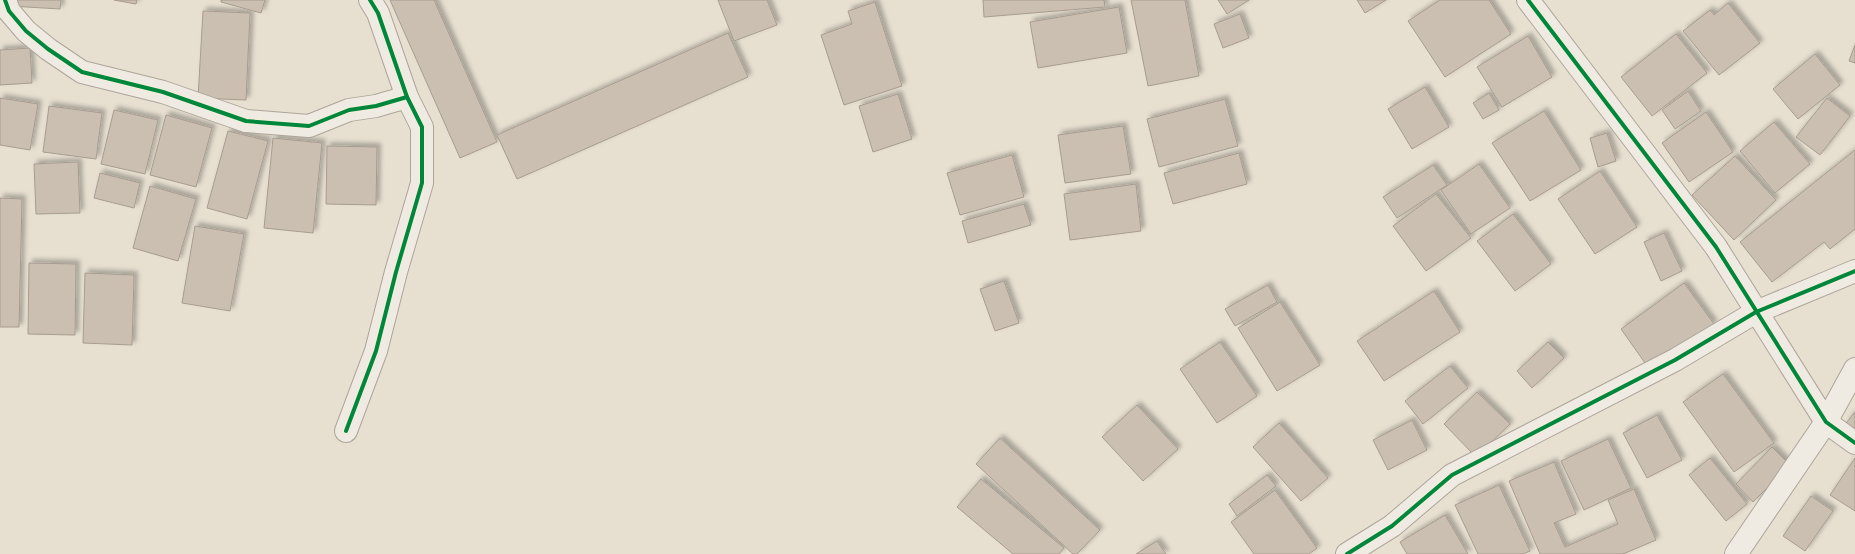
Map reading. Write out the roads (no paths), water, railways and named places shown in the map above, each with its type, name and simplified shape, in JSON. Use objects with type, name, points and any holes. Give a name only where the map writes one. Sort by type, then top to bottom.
[{"type":"street","points":[[5,0],[9,11],[26,31],[48,49],[82,72],[163,92],[246,121],[309,126],[349,110],[376,106],[407,97]]},
{"type":"street","points":[[346,431],[376,351],[396,272],[422,183],[422,127],[407,97],[378,13],[370,0]]},
{"type":"street","points":[[1528,0],[1716,247],[1826,422],[1855,442]]},
{"type":"street","points":[[1347,554],[1392,526],[1452,475],[1675,360],[1756,312],[1855,271]]},
{"type":"street","points":[[1736,554],[1826,422],[1855,369]]}]
